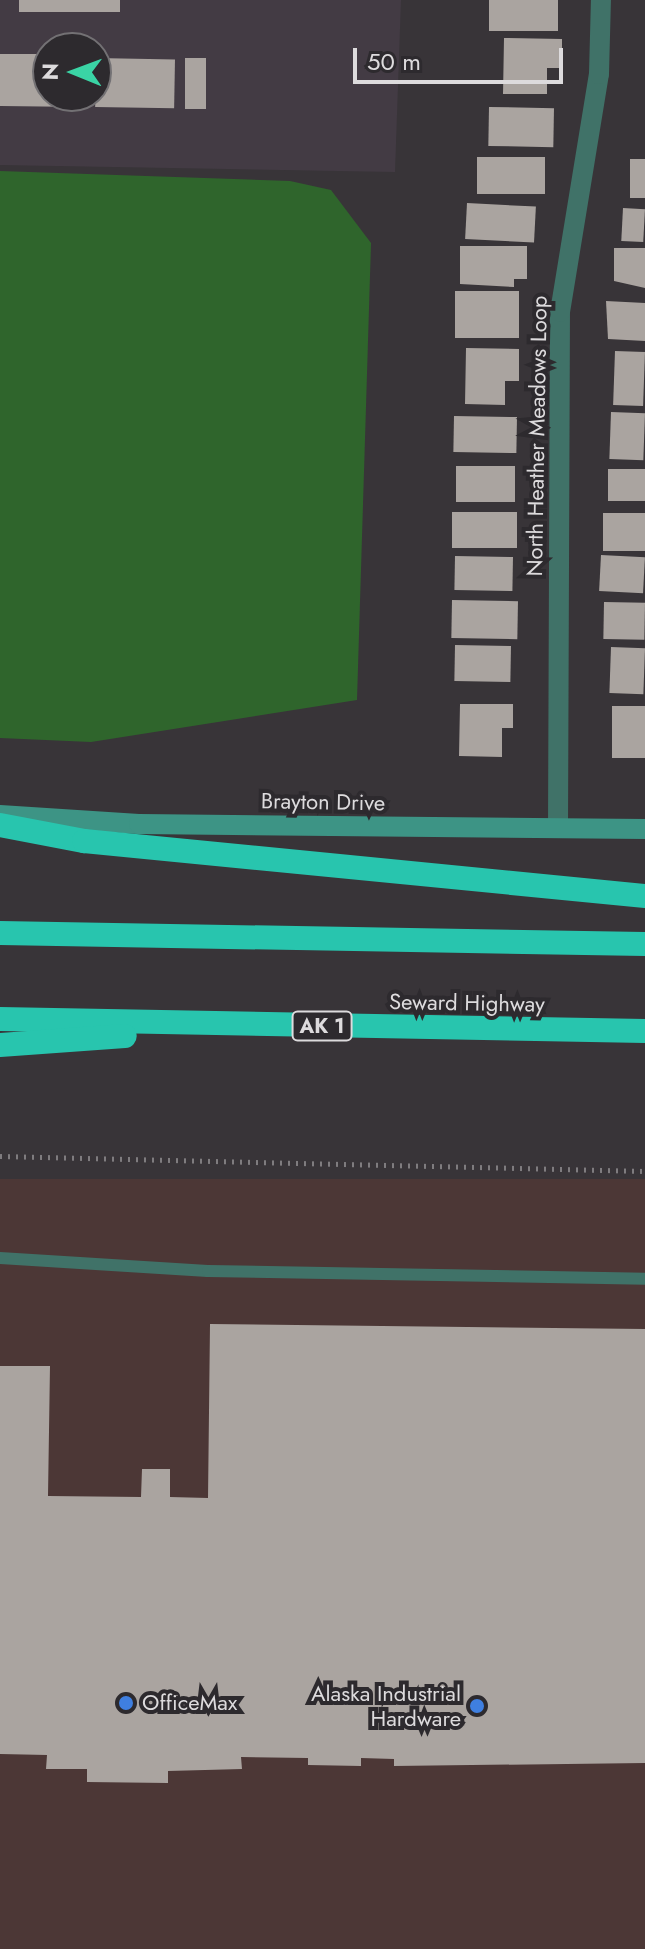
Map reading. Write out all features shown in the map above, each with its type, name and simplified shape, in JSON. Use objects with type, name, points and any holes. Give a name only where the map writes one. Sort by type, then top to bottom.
[{"type":"highway","points":[[0,825],[84,841],[645,896]]},
{"type":"highway","points":[[0,933],[645,944]]},
{"type":"highway","name":"Seward Highway","points":[[0,1019],[645,1031]]},
{"type":"highway","points":[[0,1045],[269,1026]]},
{"type":"street","name":"North Heather Meadows Loop","points":[[558,828],[560,312],[599,74],[601,0]]},
{"type":"street","name":"Brayton Drive","points":[[0,815],[139,824],[645,829]]},
{"type":"lane","points":[[0,1258],[208,1271],[645,1279]]},
{"type":"path","points":[[0,1156],[645,1171]]},
{"type":"shaded area","points":[[0,0],[401,0],[395,172],[0,165]]},
{"type":"shaded area","points":[[0,1179],[645,1179],[645,1949],[0,1949]]},
{"type":"green space","points":[[0,171],[290,181],[331,190],[371,243],[357,700],[91,742],[0,738]]},
{"type":"building","points":[[19,0],[120,0],[120,12],[19,12]]},
{"type":"building","points":[[489,0],[558,0],[558,31],[489,31]]},
{"type":"building","points":[[504,38],[562,39],[562,68],[547,68],[547,94],[503,94]]},
{"type":"building","points":[[0,54],[32,54],[32,106],[0,106]]},
{"type":"building","points":[[112,58],[175,59],[174,108],[112,107]]},
{"type":"building","points":[[185,58],[206,58],[206,109],[185,109]]},
{"type":"building","points":[[489,107],[554,108],[553,147],[488,146]]},
{"type":"building","points":[[477,157],[545,157],[545,194],[477,194]]},
{"type":"building","points":[[630,159],[645,159],[645,198],[630,198]]},
{"type":"building","points":[[467,203],[536,207],[534,243],[465,239]]},
{"type":"building","points":[[623,208],[645,209],[643,242],[621,241]]},
{"type":"building","points":[[460,246],[527,246],[527,279],[514,279],[514,287],[460,284]]},
{"type":"building","points":[[614,248],[645,248],[645,288],[614,281]]},
{"type":"building","points":[[455,291],[519,291],[519,338],[455,338]]},
{"type":"building","points":[[606,301],[645,303],[645,341],[608,339]]},
{"type":"building","points":[[466,348],[519,349],[519,381],[505,381],[505,405],[465,404]]},
{"type":"building","points":[[615,351],[645,352],[643,406],[613,405]]},
{"type":"building","points":[[611,412],[645,413],[643,460],[609,459]]},
{"type":"building","points":[[454,416],[517,417],[516,453],[453,452]]},
{"type":"building","points":[[456,466],[515,466],[515,502],[456,502]]},
{"type":"building","points":[[608,469],[645,469],[645,501],[608,501]]},
{"type":"building","points":[[452,512],[517,512],[517,548],[452,548]]},
{"type":"building","points":[[603,513],[645,513],[645,551],[603,551]]},
{"type":"building","points":[[601,555],[645,557],[643,593],[599,591]]},
{"type":"building","points":[[455,556],[513,557],[512,591],[454,590]]},
{"type":"building","points":[[452,600],[518,601],[517,639],[451,638]]},
{"type":"building","points":[[604,602],[645,603],[644,640],[603,639]]},
{"type":"building","points":[[455,645],[511,646],[510,682],[454,681]]},
{"type":"building","points":[[611,647],[645,648],[643,694],[609,693]]},
{"type":"building","points":[[460,704],[513,704],[513,728],[502,728],[502,757],[459,756]]},
{"type":"building","points":[[612,706],[645,706],[645,758],[612,758]]},
{"type":"building","points":[[210,1324],[645,1329],[645,1763],[394,1766],[394,1759],[361,1758],[361,1766],[308,1765],[308,1758],[241,1757],[242,1769],[168,1771],[168,1783],[87,1782],[87,1769],[46,1769],[47,1755],[0,1754],[0,1366],[50,1366],[48,1496],[141,1497],[142,1469],[170,1469],[170,1497],[208,1498]]},
{"type":"place","name":"OfficeMax","points":[[126,1703]]},
{"type":"place","name":"Alaska Industrial Hardware","points":[[477,1706]]}]
